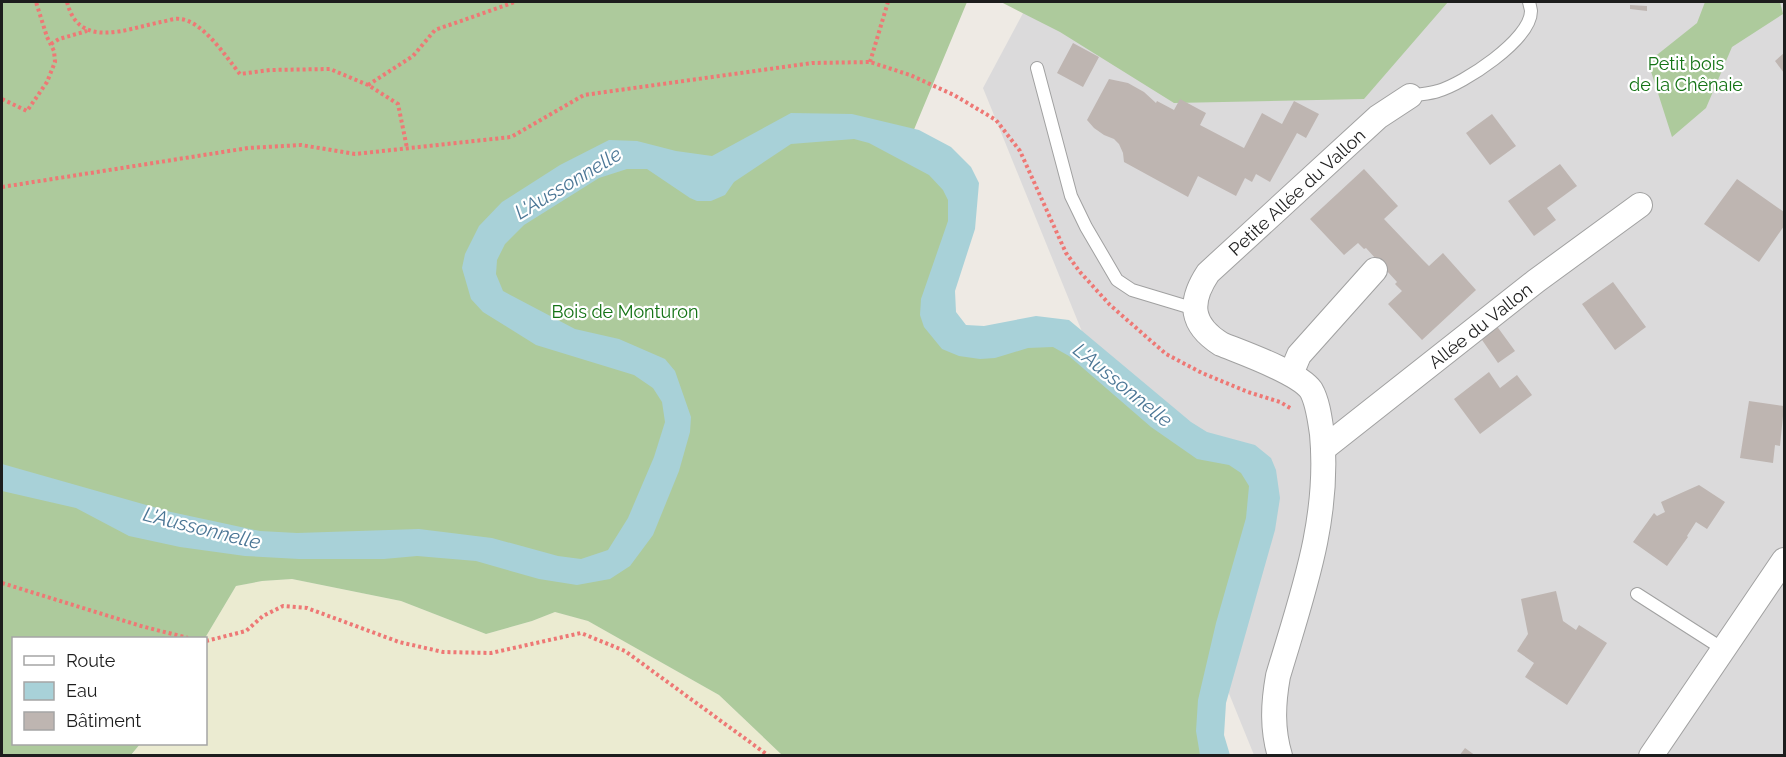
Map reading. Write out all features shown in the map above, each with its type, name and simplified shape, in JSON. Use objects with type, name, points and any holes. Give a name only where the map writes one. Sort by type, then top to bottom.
[{"type":"street","name":"Petite Allée du Vallon","points":[[1196,304],[1198,291],[1208,273],[1378,117],[1410,96]]},
{"type":"street","name":"Allée du Vallon","points":[[1322,438],[1640,205]]},
{"type":"street","points":[[1291,374],[1299,355],[1375,270]]},
{"type":"street","points":[[1196,304],[1196,317],[1201,327],[1212,339],[1291,374],[1310,389],[1322,438],[1324,489],[1319,526],[1275,692],[1275,740],[1280,756]]},
{"type":"street","points":[[1651,756],[1785,560]]},
{"type":"lane","points":[[1410,96],[1439,91],[1500,55],[1512,44],[1529,19],[1531,10],[1529,2]]},
{"type":"lane","points":[[1036,68],[1071,196],[1086,227],[1118,280],[1132,290],[1196,304]]},
{"type":"lane","points":[[1637,594],[1723,649]]},
{"type":"path","points":[[2,99],[27,111],[47,82],[55,62],[54,51],[36,2]]},
{"type":"path","points":[[67,2],[70,14],[87,31]]},
{"type":"path","points":[[368,85],[413,56],[435,30],[515,2]]},
{"type":"path","points":[[870,62],[888,2]]},
{"type":"path","points":[[51,44],[59,39],[87,31],[105,34],[180,19],[200,27],[240,74],[270,70],[330,69],[368,85],[398,104],[408,148]]},
{"type":"path","points":[[2,186],[248,148],[300,145],[355,154],[511,137],[584,95],[812,63],[870,62],[910,75],[954,95],[996,120],[1020,151],[1066,253],[1110,305],[1166,354],[1202,373],[1280,402],[1322,438]]},
{"type":"path","points":[[2,583],[181,637]]},
{"type":"path","points":[[207,641],[246,631],[263,616],[284,606],[307,608],[399,642],[443,652],[491,653],[581,633],[624,651],[769,756]]},
{"type":"shaded area","points":[[1029,2],[1784,2],[1784,755],[1254,755],[983,88]]},
{"type":"green space","name":"Bois de Monturon","points":[[2,2],[967,2],[908,144],[966,200],[935,288],[949,339],[1037,331],[1189,438],[1261,469],[1207,731],[1220,755],[782,755],[719,695],[588,621],[555,612],[486,634],[401,601],[292,579],[236,586],[206,637],[12,637],[12,745],[139,745],[131,755],[2,755]]},
{"type":"green space","points":[[1001,2],[1448,2],[1364,99],[1174,103],[1060,32]]},
{"type":"green space","name":"Petit bois de la Chênaie","points":[[1705,2],[1780,2],[1783,14],[1732,47],[1706,108],[1672,137],[1648,62],[1697,23]]},
{"type":"green space","points":[[292,579],[401,601],[486,634],[555,612],[588,621],[719,695],[782,755],[131,756],[139,745],[207,745],[206,637],[236,586]]},
{"type":"water","name":"L'Aussonnelle","points":[[791,113],[852,114],[919,130],[951,147],[971,167],[979,183],[975,229],[955,291],[956,312],[966,325],[984,326],[1036,316],[1069,320],[1191,422],[1207,432],[1255,445],[1271,458],[1276,470],[1280,498],[1275,530],[1226,703],[1224,735],[1230,755],[1200,755],[1196,731],[1198,700],[1216,623],[1246,518],[1249,486],[1241,473],[1229,465],[1197,459],[1151,427],[1069,356],[1053,347],[1028,348],[995,358],[980,359],[959,356],[942,349],[924,327],[920,315],[921,299],[948,221],[948,200],[943,190],[929,175],[869,143],[854,139],[791,144],[734,182],[725,195],[711,201],[697,201],[690,198],[647,169],[627,169],[599,178],[524,225],[505,244],[497,260],[496,274],[503,291],[575,329],[619,339],[665,359],[675,371],[691,417],[690,432],[679,471],[653,535],[630,566],[610,579],[577,585],[539,579],[476,561],[417,556],[384,559],[299,559],[245,556],[180,547],[129,536],[76,508],[2,491],[2,464],[171,512],[260,531],[297,533],[419,529],[492,538],[558,556],[581,559],[608,550],[628,518],[654,457],[665,422],[662,402],[653,388],[634,375],[536,345],[483,312],[471,299],[462,268],[465,254],[479,226],[502,202],[560,165],[609,140],[637,141],[676,151],[712,156]]},
{"type":"building","points":[[1630,5],[1647,6],[1647,11],[1630,9]]},
{"type":"building","points":[[1073,43],[1099,57],[1083,87],[1057,73]]},
{"type":"building","points":[[1784,53],[1784,73],[1775,61]]},
{"type":"building","points":[[1109,79],[1128,83],[1144,92],[1156,103],[1157,101],[1174,110],[1180,99],[1206,113],[1200,125],[1244,148],[1262,113],[1282,124],[1294,101],[1319,114],[1306,138],[1297,133],[1270,182],[1256,174],[1252,182],[1245,178],[1236,196],[1198,176],[1188,197],[1124,162],[1119,144],[1094,128],[1087,120]]},
{"type":"building","points":[[1492,114],[1516,146],[1490,165],[1466,133]]},
{"type":"building","points":[[1560,164],[1577,186],[1547,208],[1556,220],[1534,236],[1508,201]]},
{"type":"building","points":[[1364,169],[1398,206],[1384,219],[1429,266],[1443,253],[1476,290],[1422,340],[1388,304],[1402,291],[1395,284],[1397,282],[1366,248],[1364,249],[1358,243],[1344,255],[1310,219]]},
{"type":"building","points":[[1737,179],[1784,212],[1784,226],[1759,262],[1704,224]]},
{"type":"building","points":[[1613,282],[1646,327],[1615,350],[1582,304]]},
{"type":"building","points":[[1496,325],[1515,351],[1498,363],[1480,337]]},
{"type":"building","points":[[1489,372],[1500,388],[1517,375],[1532,395],[1480,434],[1454,399]]},
{"type":"building","points":[[1749,401],[1784,406],[1780,446],[1775,445],[1773,463],[1740,458]]},
{"type":"building","points":[[1699,485],[1725,502],[1707,529],[1696,522],[1667,566],[1633,542],[1654,513],[1657,516],[1665,512],[1661,502]]},
{"type":"building","points":[[1556,591],[1563,621],[1576,630],[1579,625],[1607,643],[1567,705],[1525,677],[1534,663],[1517,651],[1528,634],[1521,599]]},
{"type":"building","points":[[1465,748],[1476,756],[1459,756]]}]
